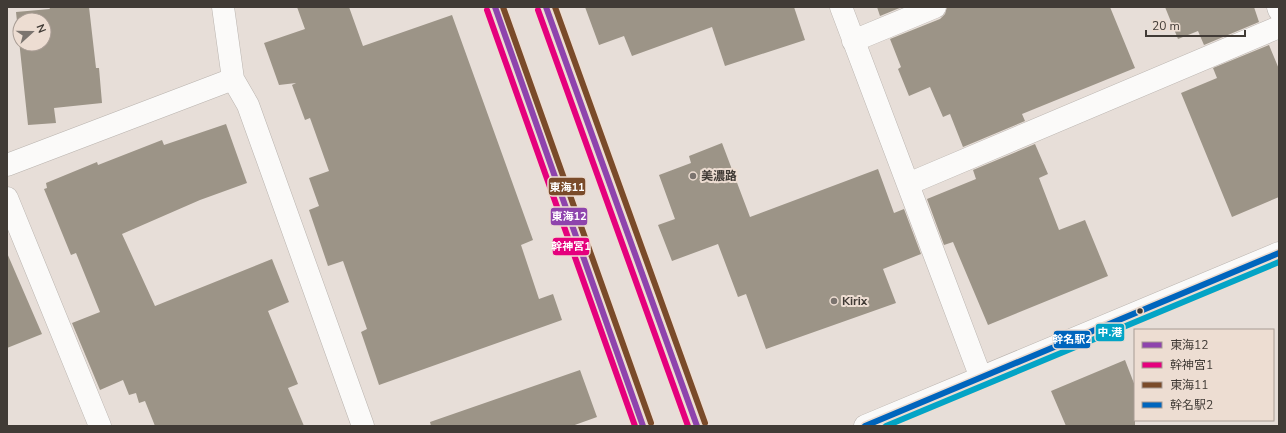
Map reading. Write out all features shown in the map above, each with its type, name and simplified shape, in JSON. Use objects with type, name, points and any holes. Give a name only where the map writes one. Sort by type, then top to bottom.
[{"type":"street","points":[[223,7],[233,80],[248,105],[364,426]]},
{"type":"street","points":[[495,7],[643,426]]},
{"type":"street","points":[[546,7],[697,426]]},
{"type":"street","points":[[840,7],[981,378]]},
{"type":"street","points":[[853,41],[935,7]]},
{"type":"street","points":[[908,184],[1279,27]]},
{"type":"street","points":[[7,165],[233,80]]},
{"type":"street","points":[[7,198],[100,426]]},
{"type":"street","points":[[865,426],[1279,253]]},
{"type":"building","points":[[49,7],[89,7],[96,68],[99,68],[102,103],[54,108],[56,123],[28,125],[20,52],[52,52],[52,12],[16,12],[50,9]]},
{"type":"building","points":[[297,7],[349,7],[363,46],[452,15],[533,240],[521,245],[539,299],[553,294],[562,320],[379,385],[361,332],[367,329],[343,261],[328,266],[309,210],[319,206],[309,178],[329,171],[310,118],[305,120],[292,85],[296,83],[279,85],[264,43],[305,29]]},
{"type":"building","points":[[585,7],[794,7],[805,40],[725,66],[712,27],[632,56],[624,36],[599,45]]},
{"type":"building","points":[[877,7],[902,7],[880,16]]},
{"type":"building","points":[[947,7],[1110,7],[1135,68],[1022,114],[1025,121],[963,147],[950,114],[943,117],[930,87],[909,96],[898,69],[901,67],[890,39],[940,19],[945,14]]},
{"type":"building","points":[[1165,7],[1254,7],[1259,22],[1204,45],[1198,31],[1178,39]]},
{"type":"building","points":[[1269,45],[1279,69],[1279,197],[1232,217],[1181,93],[1217,78],[1213,68]]},
{"type":"building","points":[[226,124],[247,183],[200,200],[122,234],[155,306],[272,259],[289,302],[268,311],[298,384],[288,388],[304,426],[155,426],[145,401],[139,403],[136,393],[129,395],[123,380],[100,390],[72,323],[100,312],[76,253],[71,255],[44,189],[47,188],[46,183],[97,162],[98,165],[162,140],[164,145]]},
{"type":"building","points":[[722,143],[750,217],[878,169],[894,213],[904,209],[921,254],[883,269],[896,303],[766,349],[746,294],[738,297],[718,244],[672,261],[658,225],[675,219],[659,175],[691,163],[689,156]]},
{"type":"building","points":[[1035,144],[1048,174],[1039,178],[1059,230],[1085,220],[1108,276],[988,325],[953,242],[944,245],[927,199],[976,179],[973,170]]},
{"type":"building","points":[[7,253],[42,334],[7,348]]},
{"type":"building","points":[[1125,360],[1134,383],[1135,426],[1066,426],[1051,391]]},
{"type":"building","points":[[580,370],[597,417],[572,426],[431,426],[430,422]]},
{"type":"transit line","name":"東海12","points":[[495,7],[643,426]]},
{"type":"transit line","name":"東海11","points":[[503,7],[651,423]]},
{"type":"transit line","name":"東海12","points":[[546,7],[697,426]]},
{"type":"transit line","name":"東海11","points":[[555,7],[705,423]]},
{"type":"transit line","name":"幹神宮1","points":[[487,10],[635,426]]},
{"type":"transit line","name":"幹神宮1","points":[[538,10],[688,426]]},
{"type":"transit line","name":"幹名駅2","points":[[865,426],[1279,253]]},
{"type":"transit line","name":"中.港","points":[[886,426],[1279,262]]},
{"type":"place","name":"美濃路","points":[[693,176]]},
{"type":"place","name":"Kirix","points":[[834,301]]}]
